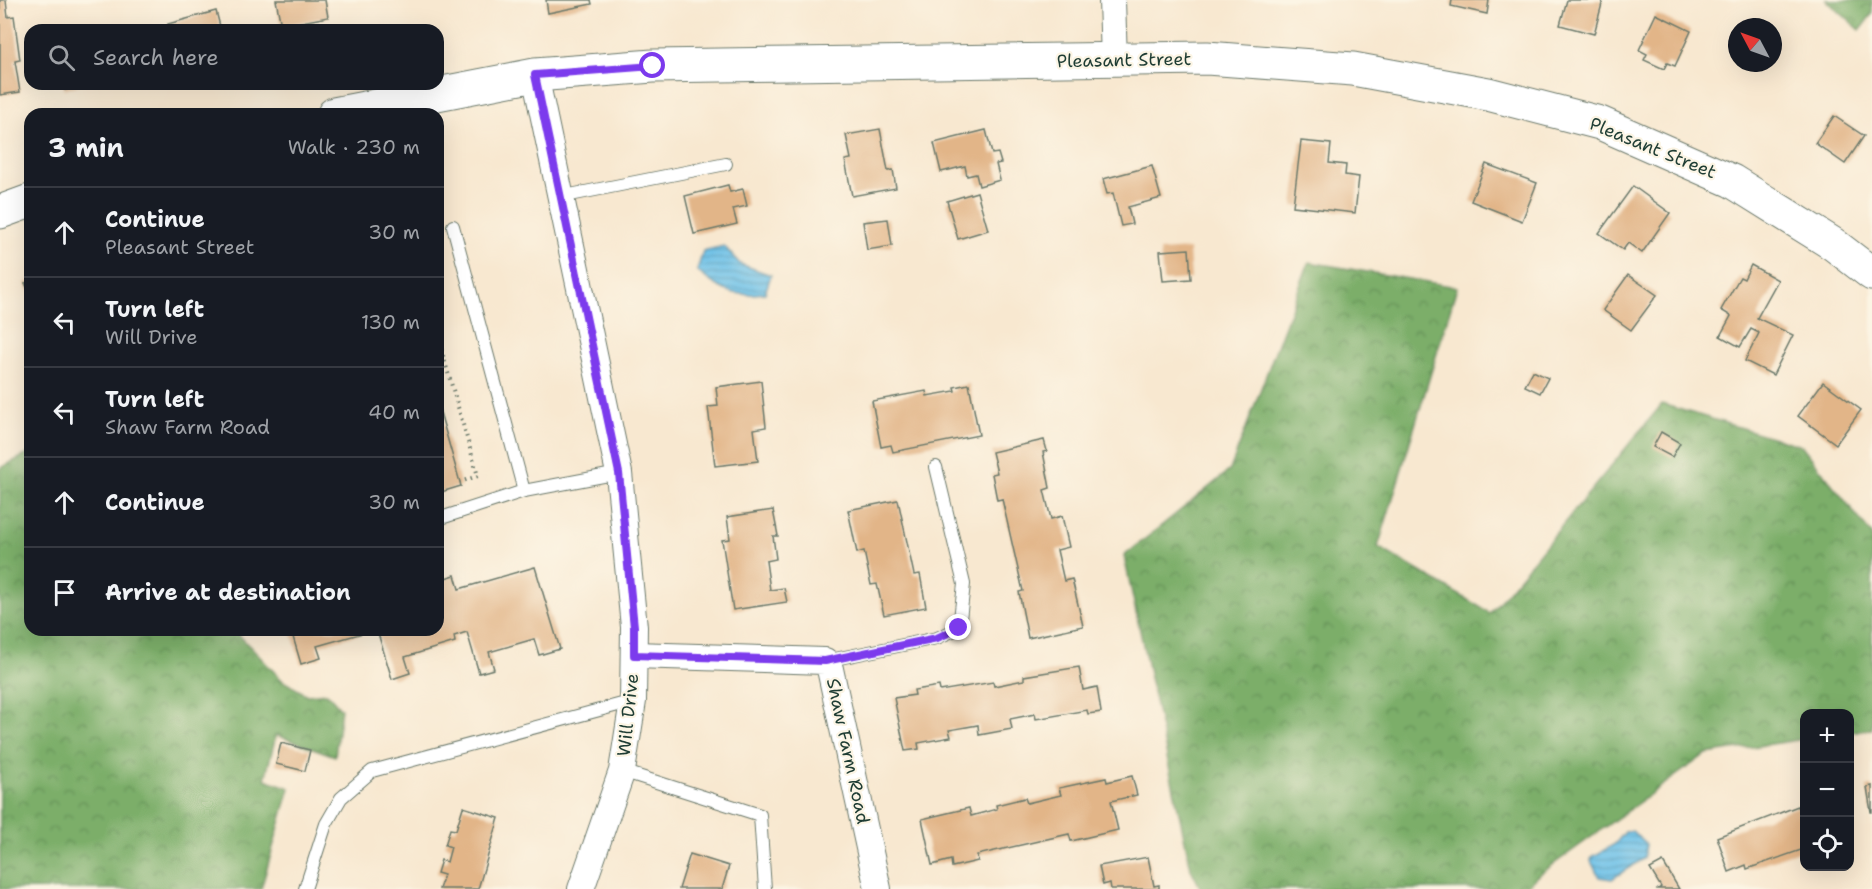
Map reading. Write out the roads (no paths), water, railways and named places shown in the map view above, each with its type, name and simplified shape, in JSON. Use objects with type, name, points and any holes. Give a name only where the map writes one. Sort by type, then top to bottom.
[{"type":"main road","name":"Pleasant Street","points":[[365,108],[535,75],[653,66],[793,62],[1207,58],[1353,69],[1488,94],[1600,123],[1732,181],[1833,244],[1872,274]]},
{"type":"main road","points":[[0,212],[24,203]]},
{"type":"street","points":[[1112,0],[1114,60]]},
{"type":"street","name":"Will Drive","points":[[535,75],[619,473],[634,627],[633,701],[622,771],[582,889]]},
{"type":"street","name":"Shaw Farm Road","points":[[634,655],[825,661],[830,669],[878,889]]},
{"type":"lane","points":[[561,197],[726,164]]},
{"type":"lane","points":[[453,226],[524,490]]},
{"type":"lane","points":[[825,661],[937,638],[959,628],[963,616],[964,584],[936,467]]},
{"type":"lane","points":[[444,517],[524,490],[619,473]]},
{"type":"lane","points":[[305,889],[326,824],[342,798],[372,771],[633,701]]},
{"type":"lane","points":[[622,771],[760,815],[765,889]]},
{"type":"water","points":[[724,246],[740,264],[771,275],[765,293],[744,294],[728,291],[697,271],[703,251]]},
{"type":"water","points":[[1632,831],[1646,844],[1644,858],[1612,879],[1599,877],[1591,861],[1592,857],[1615,844],[1625,832]]}]
